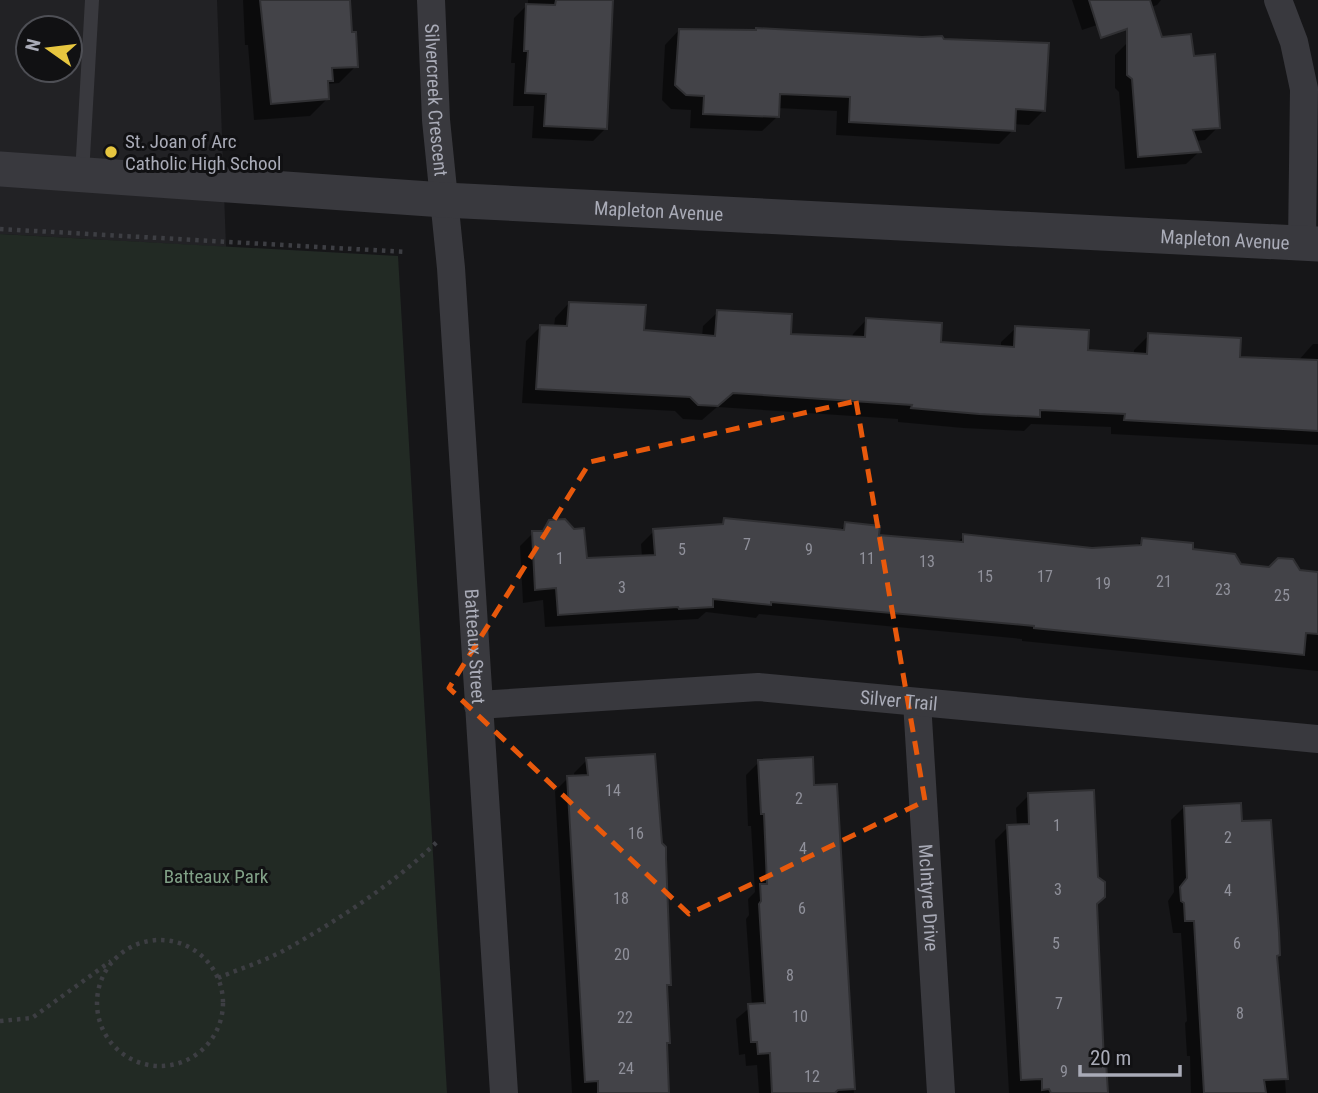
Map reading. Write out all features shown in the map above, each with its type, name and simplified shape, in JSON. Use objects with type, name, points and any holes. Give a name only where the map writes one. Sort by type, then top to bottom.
[{"type":"street","name":"Silvercreek Crescent","points":[[430,0],[436,120],[444,200]]},
{"type":"street","points":[[1278,0],[1294,42],[1304,89],[1310,243]]},
{"type":"street","name":"Mapleton Avenue","points":[[0,170],[444,200],[1310,243]]},
{"type":"street","name":"Batteaux Street","points":[[444,200],[451,268],[504,1093]]},
{"type":"street","name":"Silver Trail","points":[[478,705],[758,687],[1318,739]]},
{"type":"street","name":"McIntyre Drive","points":[[917,702],[941,1093]]},
{"type":"lane","points":[[82,174],[92,0]]},
{"type":"path","points":[[0,229],[407,252]]},
{"type":"path","points":[[218,978],[281,951],[330,922],[405,872],[437,842]]},
{"type":"path","points":[[0,1021],[32,1018],[114,959],[131,947],[151,940],[172,941],[199,954],[218,978],[222,999],[221,1020],[212,1039],[197,1054],[178,1063],[158,1066],[137,1062],[119,1051],[106,1035],[98,1016],[97,995],[103,975],[114,959]]},
{"type":"highlighted area","points":[[856,401],[925,801],[689,914],[449,688],[590,462]]},
{"type":"shaded area","name":"St. Joan of Arc Catholic High School","points":[[0,0],[217,0],[226,247],[0,234]]},
{"type":"green space","name":"Batteaux Park","points":[[0,234],[398,256],[447,1093],[0,1093]]},
{"type":"building","points":[[260,0],[350,0],[352,32],[356,32],[358,67],[332,68],[333,81],[328,81],[329,99],[271,104]]},
{"type":"building","points":[[556,0],[613,0],[607,129],[544,126],[546,94],[525,93],[528,51],[524,51],[526,4],[555,5]]},
{"type":"building","points":[[1089,0],[1150,0],[1162,37],[1191,34],[1194,56],[1215,54],[1220,128],[1193,130],[1201,152],[1138,157],[1132,79],[1127,75],[1127,29],[1101,38]]},
{"type":"building","points":[[756,28],[1049,43],[1045,111],[1016,109],[1015,131],[849,122],[850,97],[780,94],[779,117],[703,114],[704,96],[686,95],[675,85],[679,29]]},
{"type":"building","points":[[569,302],[646,305],[644,330],[715,336],[717,310],[792,314],[791,334],[865,337],[866,318],[942,323],[941,342],[1014,347],[1015,326],[1089,330],[1088,350],[1147,354],[1148,333],[1241,338],[1240,357],[1318,360],[1318,431],[1124,420],[1125,414],[1040,410],[1040,417],[979,414],[911,408],[912,405],[733,393],[718,406],[698,405],[690,397],[536,389],[540,325],[567,326]]},
{"type":"building","points":[[724,518],[844,530],[845,522],[880,526],[879,535],[963,542],[963,534],[1092,548],[1141,545],[1142,538],[1193,543],[1193,549],[1235,554],[1241,564],[1269,567],[1278,558],[1293,559],[1300,570],[1318,572],[1318,634],[1306,633],[1304,655],[1034,626],[771,602],[771,605],[713,599],[713,607],[558,615],[556,588],[535,590],[532,531],[543,531],[549,520],[565,519],[574,529],[584,528],[587,558],[655,555],[653,529],[723,524]]},
{"type":"building","points":[[655,754],[662,843],[666,847],[671,985],[667,985],[669,1093],[598,1093],[598,1081],[585,1082],[567,776],[588,775],[586,758]]},
{"type":"building","points":[[813,757],[814,785],[837,784],[855,1089],[838,1090],[835,1093],[772,1093],[770,1053],[758,1054],[757,1042],[751,1042],[748,1004],[765,1003],[759,904],[760,884],[767,884],[758,760]]},
{"type":"building","points":[[1094,790],[1098,877],[1105,882],[1105,897],[1097,904],[1104,1062],[1106,1061],[1108,1093],[1051,1093],[1049,1089],[1042,1090],[1042,1079],[1021,1080],[1007,825],[1029,824],[1028,793]]},
{"type":"building","points":[[1241,803],[1242,821],[1271,820],[1279,932],[1280,955],[1277,956],[1288,1079],[1264,1080],[1266,1093],[1204,1093],[1194,921],[1185,921],[1180,887],[1187,878],[1184,806]]},
{"type":"place","name":"St. Joan of Arc Catholic High School","points":[[111,152]]}]
